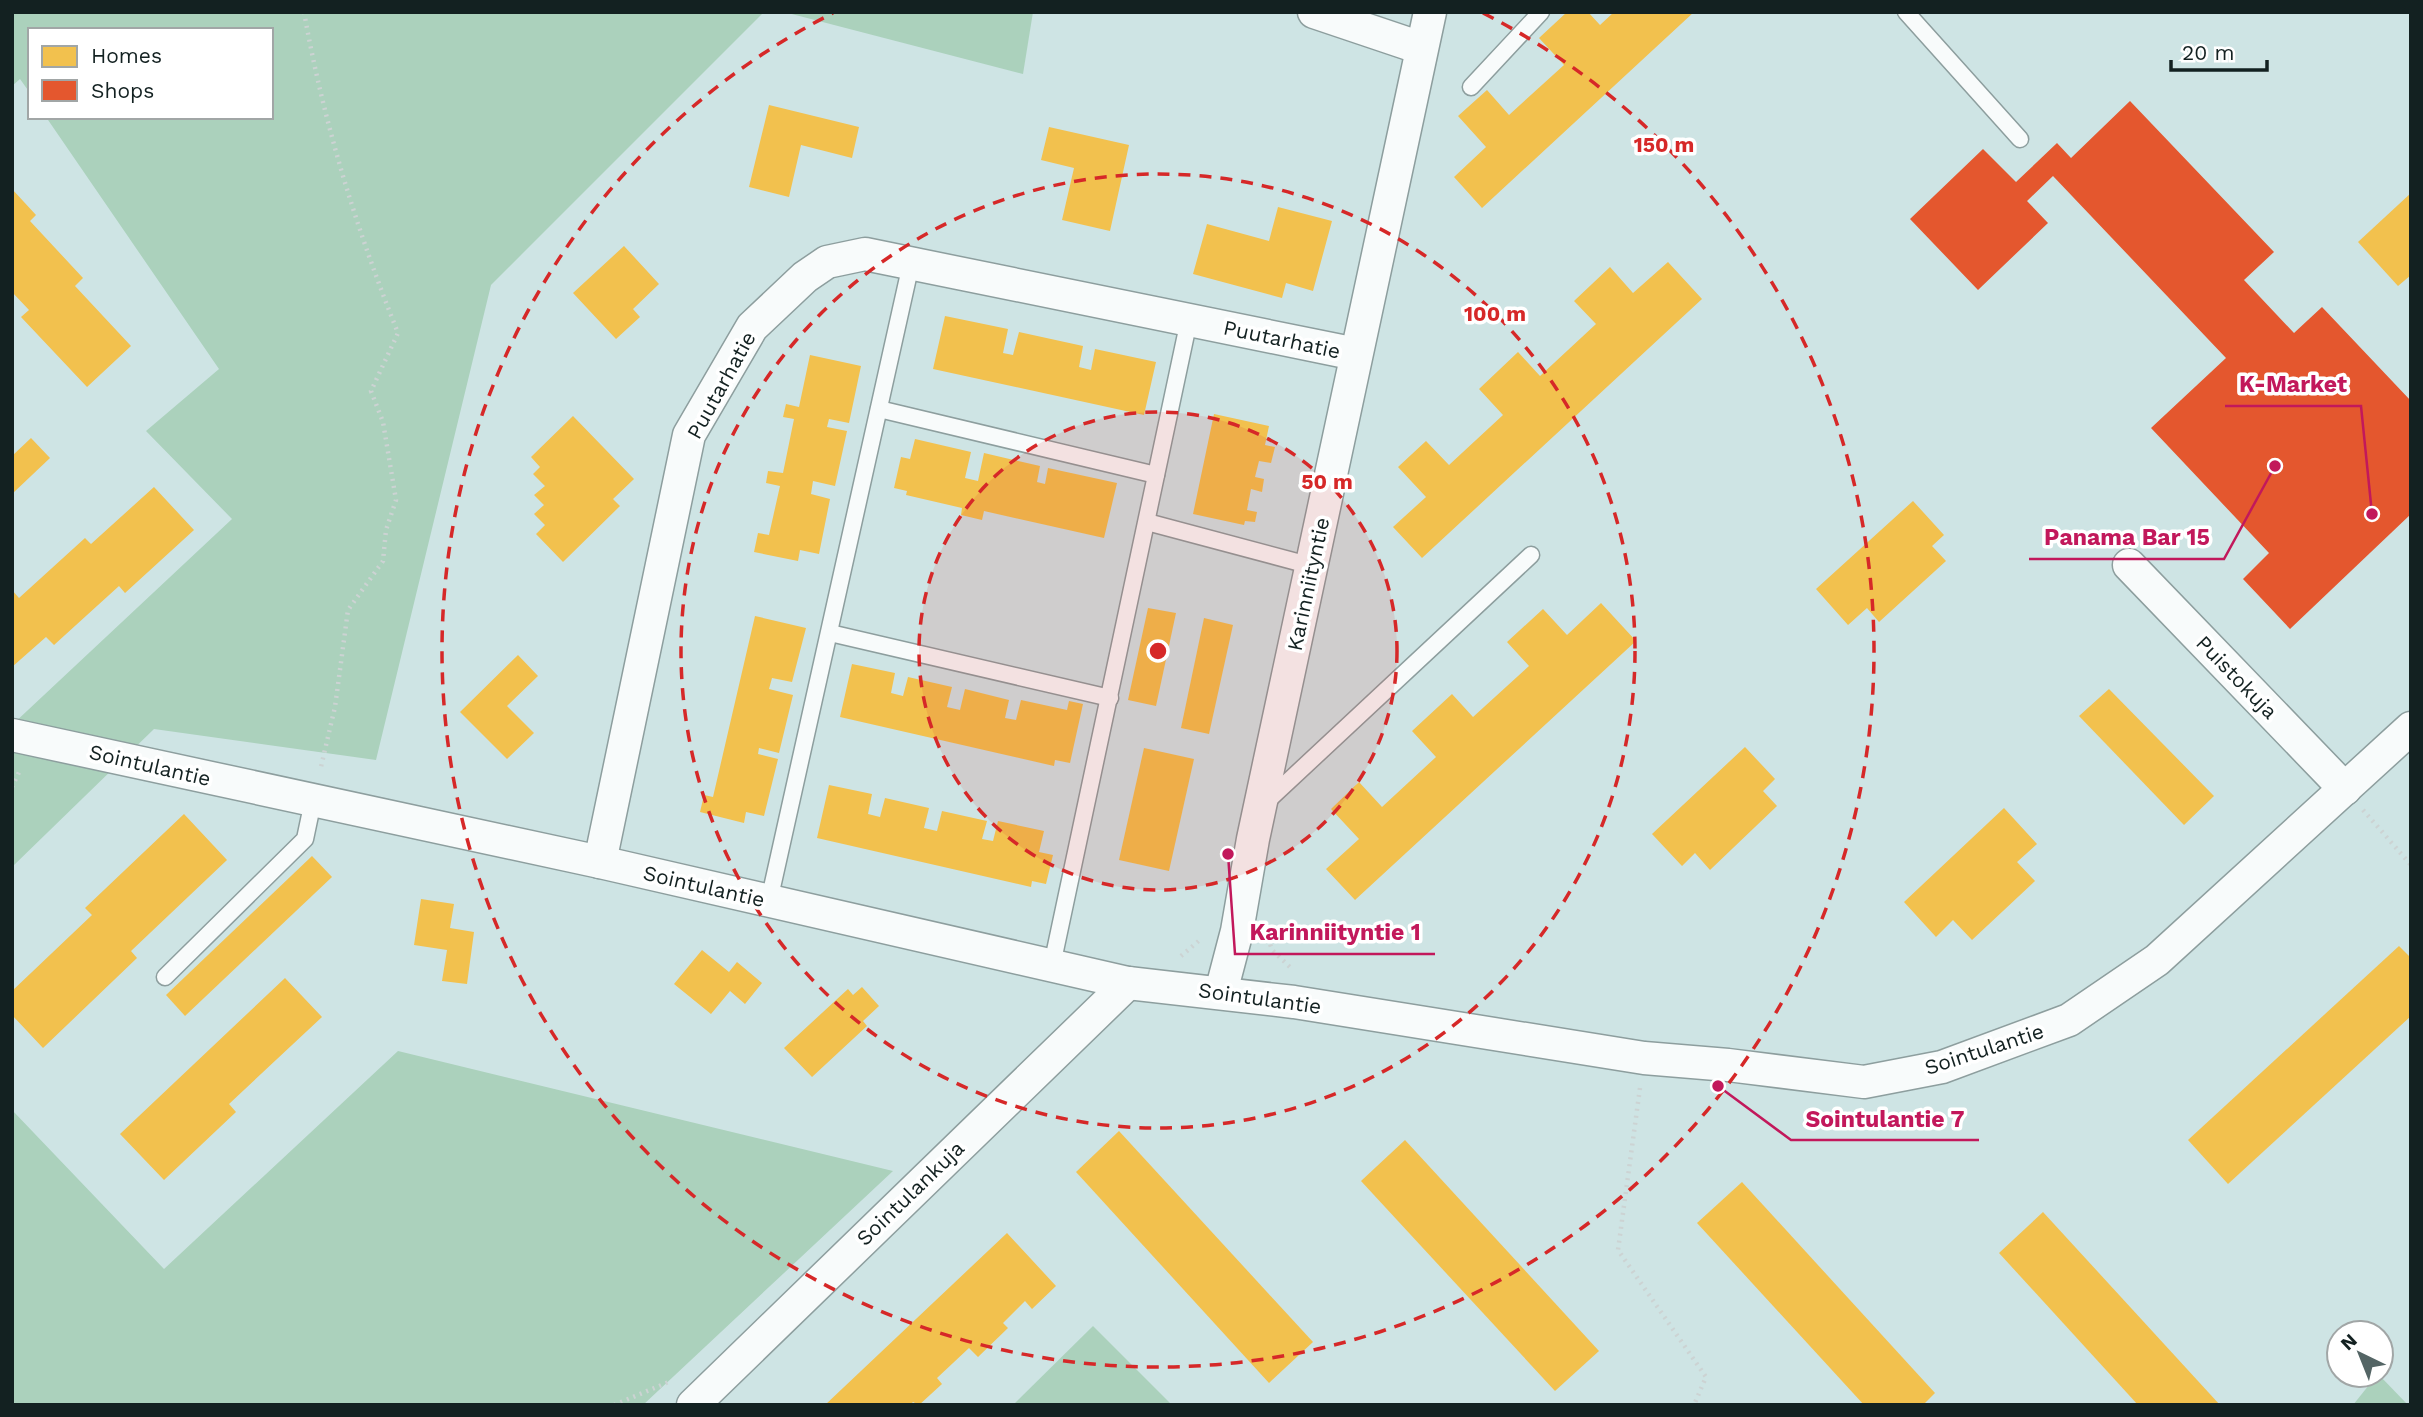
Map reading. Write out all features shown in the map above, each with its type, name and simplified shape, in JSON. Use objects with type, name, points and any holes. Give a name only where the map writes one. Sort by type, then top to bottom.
[{"type":"street","points":[[1314,12],[1421,48]]},
{"type":"street","name":"Karinniityntie","points":[[1221,992],[1237,931],[1311,566],[1430,12]]},
{"type":"street","name":"Puutarhatie","points":[[600,862],[689,435],[752,327],[805,277],[827,262],[865,254],[1356,354]]},
{"type":"street","name":"Puistokuja","points":[[2129,565],[2345,789]]},
{"type":"street","name":"Sointulantie","points":[[12,735],[600,862],[1128,983],[1307,1004],[1644,1058],[1728,1065],[1864,1082],[1942,1067],[2069,1020],[2157,960],[2411,728]]},
{"type":"street","name":"Sointulankuja","points":[[693,1405],[1128,983]]},
{"type":"lane","points":[[1471,87],[1541,12]]},
{"type":"lane","points":[[1906,12],[2020,139]]},
{"type":"lane","points":[[769,901],[911,264]]},
{"type":"lane","points":[[1052,965],[1189,320]]},
{"type":"lane","points":[[879,409],[1157,475]]},
{"type":"lane","points":[[1147,522],[1311,566]]},
{"type":"lane","points":[[1261,807],[1531,555]]},
{"type":"lane","points":[[830,633],[1110,698]]},
{"type":"lane","points":[[165,977],[305,839],[313,801]]},
{"type":"path","points":[[304,12],[316,83],[335,152],[368,259],[398,333],[372,391],[383,422],[396,500],[386,530],[383,561],[348,610],[335,707],[313,801]]},
{"type":"path","points":[[2345,789],[2411,865]]},
{"type":"path","points":[[1172,963],[1194,947],[1213,926],[1267,935],[1272,950],[1300,977]]},
{"type":"path","points":[[1644,1058],[1618,1250],[1706,1377],[1694,1405]]},
{"type":"green space","points":[[12,12],[764,12],[491,285],[376,760],[154,729],[12,867],[12,725],[232,519],[146,431],[219,369],[47,119],[273,119],[273,28],[28,28],[28,90],[20,79],[12,86]]},
{"type":"green space","points":[[784,12],[1033,12],[1023,74]]},
{"type":"green space","points":[[398,1051],[893,1171],[643,1405],[12,1405],[12,1110],[164,1269]]},
{"type":"green space","points":[[1093,1326],[1172,1405],[1013,1405]]},
{"type":"green space","points":[[2366,1389],[2393,1389],[2408,1405],[2353,1405]]},
{"type":"building: Homes","points":[[1567,12],[1588,12],[1600,25],[1614,12],[1694,12],[1482,208],[1454,177],[1486,147],[1458,116],[1487,90],[1509,115],[1564,65],[1539,38]]},
{"type":"building: Homes","points":[[769,105],[859,127],[852,158],[801,145],[789,197],[749,187]]},
{"type":"building: Homes","points":[[1049,127],[1129,145],[1110,231],[1062,220],[1074,168],[1041,160]]},
{"type":"building: Homes","points":[[12,189],[36,215],[30,221],[83,278],[75,286],[131,346],[87,387],[21,317],[29,310],[12,292]]},
{"type":"building: Homes","points":[[2411,193],[2411,275],[2398,286],[2358,242]]},
{"type":"building: Homes","points":[[1278,207],[1332,221],[1313,291],[1286,283],[1282,298],[1193,274],[1207,224],[1269,241]]},
{"type":"building: Homes","points":[[624,246],[659,284],[633,309],[640,317],[616,339],[573,293]]},
{"type":"building: Homes","points":[[1668,262],[1702,299],[1422,558],[1393,527],[1426,497],[1398,467],[1426,441],[1449,465],[1503,415],[1479,389],[1518,352],[1540,376],[1596,324],[1574,301],[1610,267],[1633,293]]},
{"type":"building: Homes","points":[[945,316],[1008,329],[1003,353],[1013,355],[1019,332],[1083,346],[1079,367],[1091,370],[1095,349],[1156,362],[1144,415],[933,369]]},
{"type":"building: Homes","points":[[810,355],[861,366],[849,423],[829,419],[827,427],[847,431],[835,486],[813,481],[811,494],[830,499],[819,554],[800,550],[798,561],[754,552],[758,533],[769,535],[780,486],[766,483],[768,471],[783,473],[794,419],[783,417],[786,404],[799,407]]},
{"type":"building: Homes","points":[[1214,414],[1269,426],[1265,445],[1275,447],[1271,463],[1259,461],[1255,477],[1264,479],[1262,492],[1251,489],[1247,510],[1257,512],[1255,522],[1245,521],[1244,525],[1193,514]]},
{"type":"building: Homes","points":[[573,416],[634,479],[613,499],[620,506],[563,562],[536,534],[545,525],[534,514],[544,505],[534,495],[545,486],[533,474],[540,467],[531,457]]},
{"type":"building: Homes","points":[[31,438],[50,458],[12,494],[12,456]]},
{"type":"building: Homes","points":[[915,439],[971,452],[965,478],[978,481],[984,453],[1040,466],[1037,482],[1045,484],[1048,468],[1117,483],[1104,538],[984,511],[982,520],[961,515],[962,508],[906,495],[907,491],[894,488],[901,457],[910,459]]},
{"type":"building: Homes","points":[[154,487],[194,530],[125,593],[119,586],[54,645],[46,637],[12,667],[12,590],[19,598],[85,538],[91,544]]},
{"type":"building: Homes","points":[[1913,501],[1944,535],[1932,546],[1946,561],[1879,622],[1867,608],[1848,625],[1816,589]]},
{"type":"building: Homes","points":[[1601,603],[1636,641],[1355,900],[1326,869],[1359,839],[1331,809],[1359,782],[1382,807],[1436,757],[1412,731],[1452,694],[1473,717],[1529,666],[1507,642],[1543,609],[1567,635]]},
{"type":"building: Homes","points":[[1148,608],[1176,613],[1156,706],[1128,700]]},
{"type":"building: Homes","points":[[755,616],[806,628],[792,682],[772,678],[769,689],[793,695],[779,753],[759,748],[758,754],[778,759],[764,816],[746,812],[744,823],[700,812],[704,795],[713,797]]},
{"type":"building: Homes","points":[[1204,618],[1233,625],[1209,734],[1181,728]]},
{"type":"building: Homes","points":[[518,655],[538,676],[507,706],[534,733],[507,759],[460,712]]},
{"type":"building: Homes","points":[[852,664],[895,673],[891,693],[903,696],[908,677],[952,687],[947,707],[960,710],[965,689],[1009,700],[1005,718],[1016,720],[1021,700],[1067,710],[1069,701],[1083,704],[1070,763],[1055,760],[1054,766],[840,717]]},
{"type":"building: Homes","points":[[2109,689],[2214,796],[2184,825],[2079,716]]},
{"type":"building: Homes","points":[[1745,747],[1775,779],[1763,791],[1777,806],[1710,870],[1695,853],[1682,866],[1652,834]]},
{"type":"building: Homes","points":[[1144,748],[1194,759],[1169,871],[1119,860]]},
{"type":"building: Homes","points":[[829,785],[872,794],[868,814],[880,817],[885,798],[929,808],[924,828],[937,831],[942,811],[987,821],[982,839],[993,841],[998,821],[1044,831],[1039,852],[1053,855],[1046,884],[1032,881],[1031,887],[817,838]]},
{"type":"building: Homes","points":[[2004,808],[2037,844],[2017,862],[2035,881],[1972,940],[1953,920],[1936,937],[1904,902]]},
{"type":"building: Homes","points":[[184,814],[227,860],[131,951],[137,958],[43,1048],[12,1015],[12,991],[92,915],[85,908]]},
{"type":"building: Homes","points":[[312,856],[332,877],[185,1016],[166,995]]},
{"type":"building: Homes","points":[[421,899],[454,904],[450,928],[474,932],[467,984],[442,981],[447,950],[414,945]]},
{"type":"building: Homes","points":[[2399,946],[2411,958],[2411,1016],[2228,1184],[2188,1140]]},
{"type":"building: Homes","points":[[702,950],[729,972],[737,962],[762,983],[745,1004],[730,991],[711,1014],[674,984]]},
{"type":"building: Homes","points":[[285,978],[322,1017],[229,1104],[236,1112],[164,1180],[120,1134]]},
{"type":"building: Homes","points":[[862,987],[879,1006],[863,1021],[867,1026],[812,1077],[784,1048],[848,989],[853,995]]},
{"type":"building: Homes","points":[[1119,1131],[1313,1342],[1269,1383],[1076,1172]]},
{"type":"building: Homes","points":[[1405,1140],[1599,1351],[1555,1391],[1361,1181]]},
{"type":"building: Homes","points":[[1742,1182],[1935,1393],[1923,1405],[1864,1405],[1697,1223]]},
{"type":"building: Homes","points":[[2043,1212],[2220,1405],[2138,1405],[1999,1253]]},
{"type":"building: Homes","points":[[1007,1233],[1056,1286],[1032,1309],[1025,1301],[1003,1323],[1008,1328],[978,1357],[969,1348],[937,1378],[942,1384],[919,1405],[913,1402],[910,1405],[825,1405]]},
{"type":"building: Shops","points":[[2130,101],[2274,252],[2244,280],[2294,333],[2322,307],[2411,401],[2411,514],[2290,629],[2243,579],[2269,553],[2151,428],[2226,358],[2053,176],[2027,201],[2048,223],[1978,290],[1910,219],[1983,149],[2016,182],[2057,143],[2071,158]]},
{"type":"place","name":"Panama Bar 15","points":[[2275,466]]},
{"type":"place","name":"K-Market","points":[[2372,514]]},
{"type":"place","name":"Karinniityntie 1","points":[[1228,854]]},
{"type":"place","name":"Sointulantie 7","points":[[1718,1086]]}]
